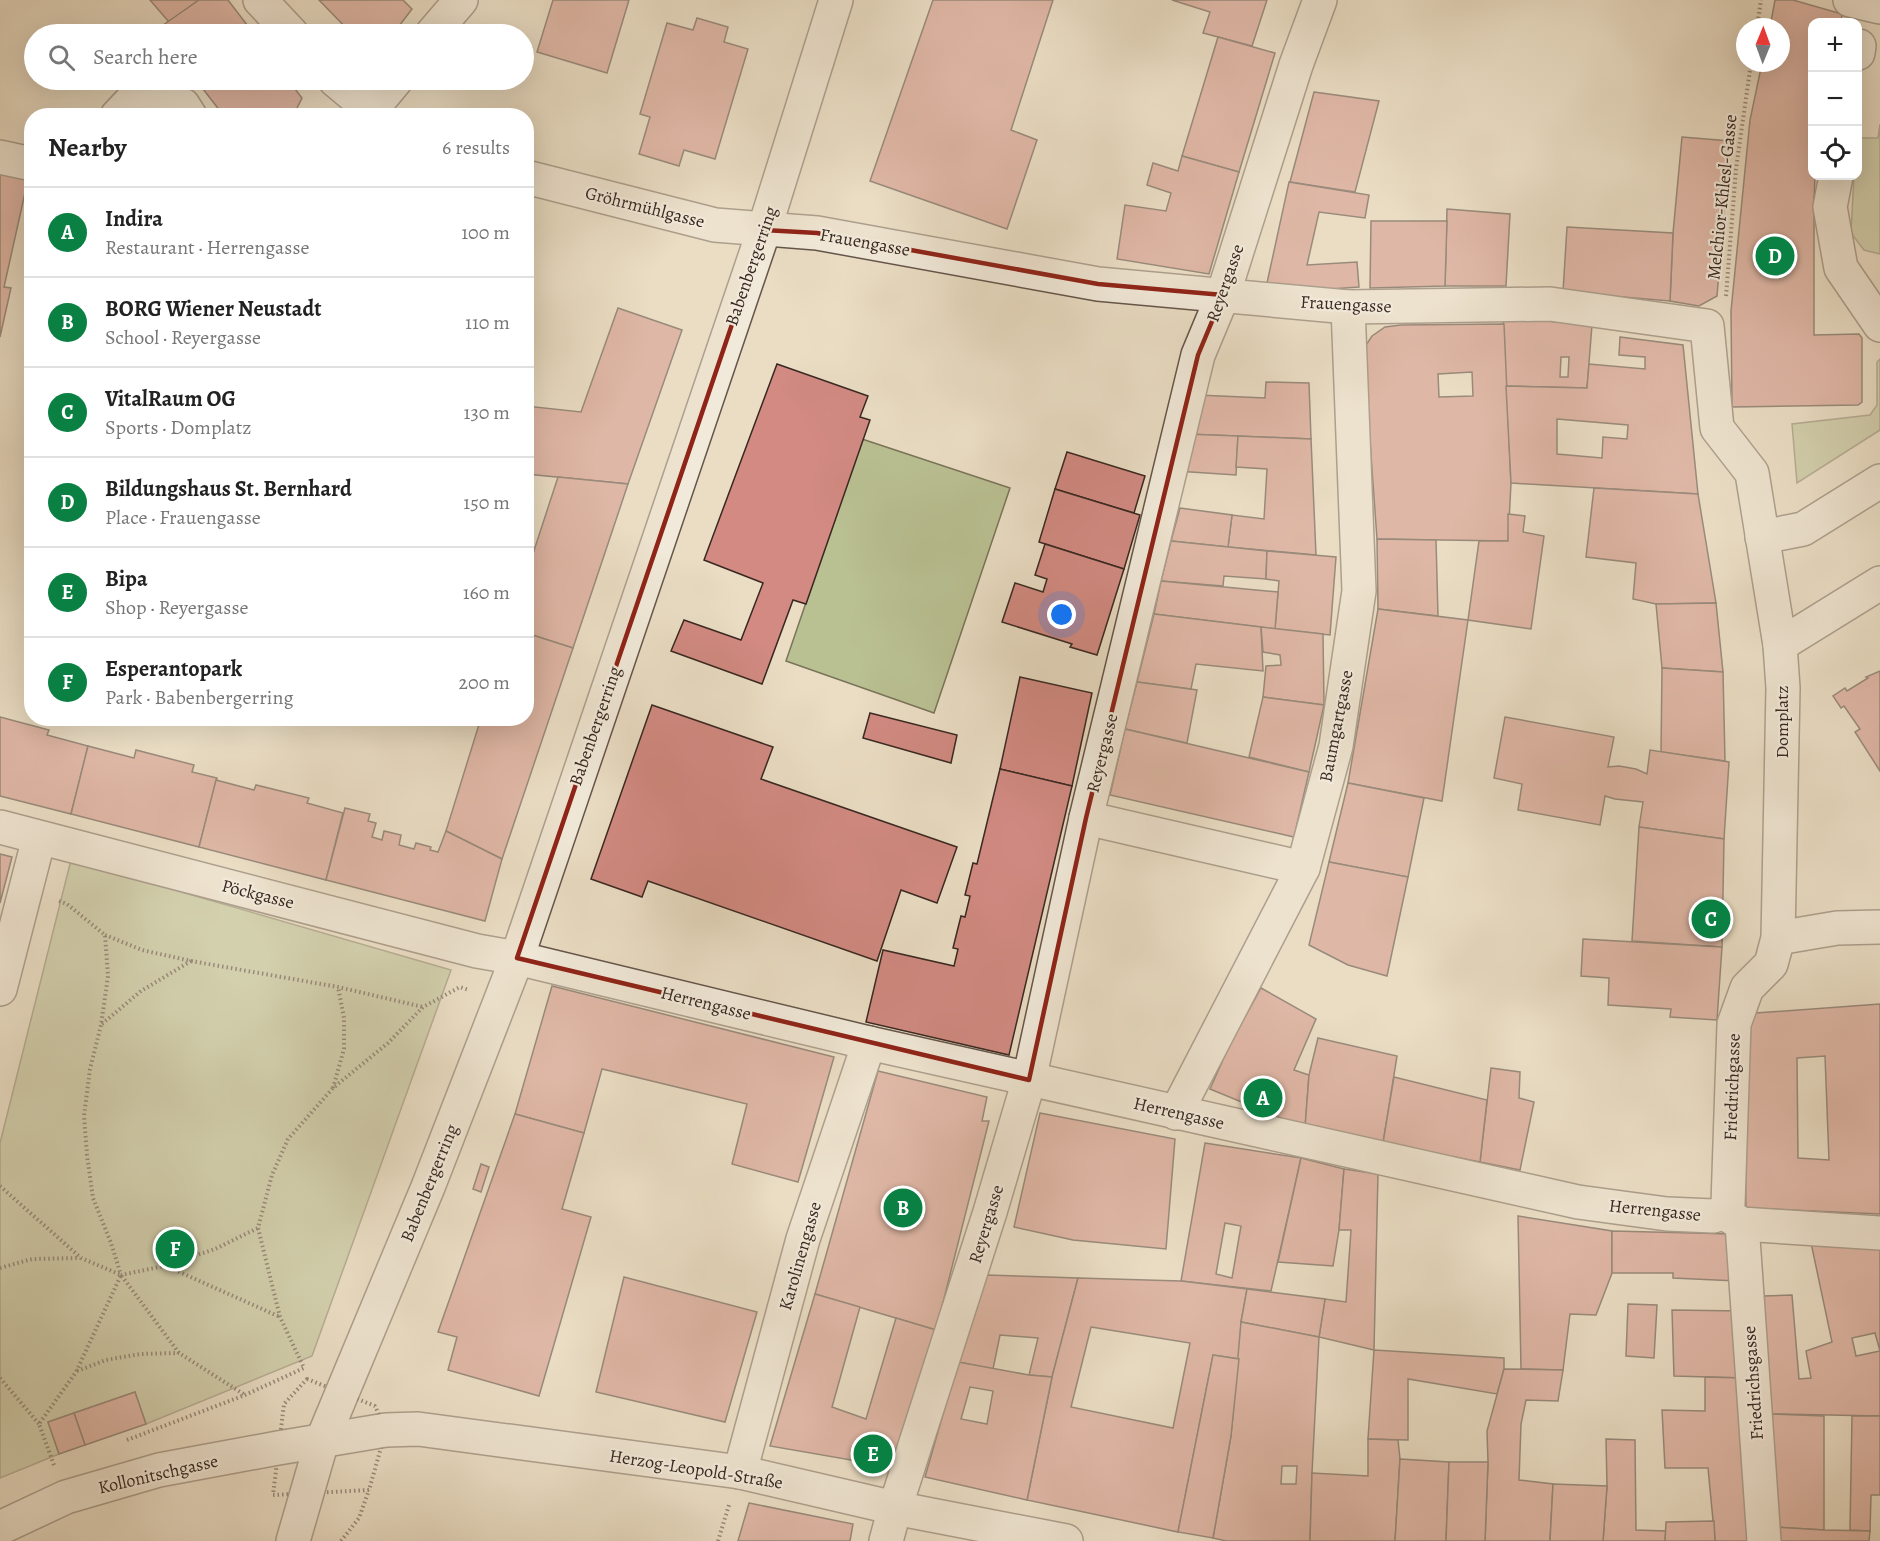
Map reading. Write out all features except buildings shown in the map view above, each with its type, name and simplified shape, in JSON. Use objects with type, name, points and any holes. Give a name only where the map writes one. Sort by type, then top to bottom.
[{"type":"street","points":[[260,0],[283,24]]},
{"type":"street","points":[[440,24],[460,0]]},
{"type":"street","name":"Babenbergerring","points":[[293,1541],[322,1441],[428,1187],[517,958],[764,230],[836,0]]},
{"type":"street","name":"Reyergasse","points":[[886,1541],[990,1212],[1029,1080],[1086,818],[1198,355],[1223,295],[1296,65],[1320,0]]},
{"type":"street","points":[[1850,0],[1880,7]]},
{"type":"street","points":[[345,90],[363,108]]},
{"type":"street","points":[[374,108],[388,90]]},
{"type":"street","points":[[125,108],[135,97],[183,105],[185,108]]},
{"type":"street","points":[[0,158],[24,162]]},
{"type":"street","name":"Gröhrmühlgasse","points":[[534,179],[715,225],[764,230]]},
{"type":"street","points":[[1835,180],[1830,207],[1841,268],[1880,324]]},
{"type":"street","name":"Frauengasse","points":[[764,230],[817,233],[1098,284],[1348,308],[1550,304],[1707,326]]},
{"type":"street","name":"Baumgartgasse","points":[[1176,1113],[1303,868],[1336,746],[1359,591],[1348,308]]},
{"type":"street","points":[[1707,326],[1717,428],[1752,473],[1762,537],[1803,529],[1880,481]]},
{"type":"street","name":"Domplatz","points":[[1762,537],[1780,645],[1784,688],[1778,938]]},
{"type":"street","points":[[1780,645],[1880,583]]},
{"type":"street","points":[[1086,818],[1303,868]]},
{"type":"street","name":"Pöckgasse","points":[[0,827],[477,951],[517,958]]},
{"type":"street","points":[[0,989],[39,838]]},
{"type":"street","points":[[1778,938],[1836,927],[1880,927]]},
{"type":"street","name":"Friedrichgasse","points":[[1733,1218],[1728,1204],[1734,1024],[1747,988],[1771,964],[1778,938]]},
{"type":"street","name":"Herrengasse","points":[[517,958],[1029,1080],[1578,1202],[1667,1214],[1713,1216],[1880,1233]]},
{"type":"street","name":"Karolinengasse","points":[[740,1472],[803,1239],[869,1043]]},
{"type":"street","name":"Friedrichsgasse","points":[[1733,1218],[1764,1541]]},
{"type":"street","name":"Herzog-Leopold-Straße","points":[[322,1441],[386,1430],[418,1429],[740,1472],[895,1508],[1066,1541]]},
{"type":"street","name":"Kollonitschgasse","points":[[0,1528],[66,1497],[159,1470],[322,1441]]},
{"type":"path","points":[[1758,18],[1761,0]]},
{"type":"path","name":"Melchior-Khlesl-Gasse","points":[[1707,326],[1725,308],[1736,169],[1750,72]]},
{"type":"path","points":[[26,890],[67,904],[105,935],[142,950],[338,987],[423,1007]]},
{"type":"path","points":[[105,935],[108,976],[101,1025],[90,1069],[84,1116],[93,1198],[121,1275],[179,1353],[245,1395]]},
{"type":"path","points":[[101,1025],[141,991],[191,961]]},
{"type":"path","points":[[333,1088],[344,1049],[344,1018],[338,987]]},
{"type":"path","points":[[122,1442],[245,1395],[304,1368],[280,1317],[258,1228],[272,1175],[288,1139],[333,1088],[388,1043],[423,1007],[460,987],[501,999]]},
{"type":"path","points":[[0,1186],[81,1258],[121,1275],[164,1266],[215,1249],[258,1228]]},
{"type":"path","points":[[0,1268],[32,1258],[81,1258]]},
{"type":"path","points":[[164,1266],[280,1317]]},
{"type":"path","points":[[39,1424],[76,1372],[121,1275]]},
{"type":"path","points":[[76,1372],[106,1360],[140,1354],[179,1353]]},
{"type":"path","points":[[0,1378],[39,1424],[66,1497]]},
{"type":"path","points":[[280,1433],[284,1404],[307,1379],[321,1384]]},
{"type":"path","points":[[341,1541],[359,1518],[378,1461]]},
{"type":"path","points":[[330,1491],[369,1490]]},
{"type":"highlighted area","points":[[764,230],[817,233],[1098,284],[1223,295],[1198,355],[1086,818],[1029,1080],[517,958]]},
{"type":"green space","points":[[1880,124],[1880,254],[1864,250],[1851,233],[1854,180],[1862,180],[1862,138],[1878,138]]},
{"type":"green space","points":[[1880,359],[1880,430],[1797,483],[1792,424],[1870,415],[1877,405],[1877,362]]},
{"type":"green space","points":[[862,439],[1010,488],[934,713],[786,661]]},
{"type":"green space","points":[[71,860],[451,970],[312,1356],[146,1424],[135,1392],[48,1422],[59,1454],[0,1478],[0,1143]]},
{"type":"place","name":"Bildungshaus St. Bernhard","points":[[1775,256]]},
{"type":"place","name":"VitalRaum OG","points":[[1711,919]]},
{"type":"place","name":"Indira","points":[[1263,1098]]},
{"type":"place","name":"BORG Wiener Neustadt","points":[[903,1208]]},
{"type":"place","name":"Esperantopark","points":[[175,1249]]},
{"type":"place","name":"Bipa","points":[[873,1454]]}]
